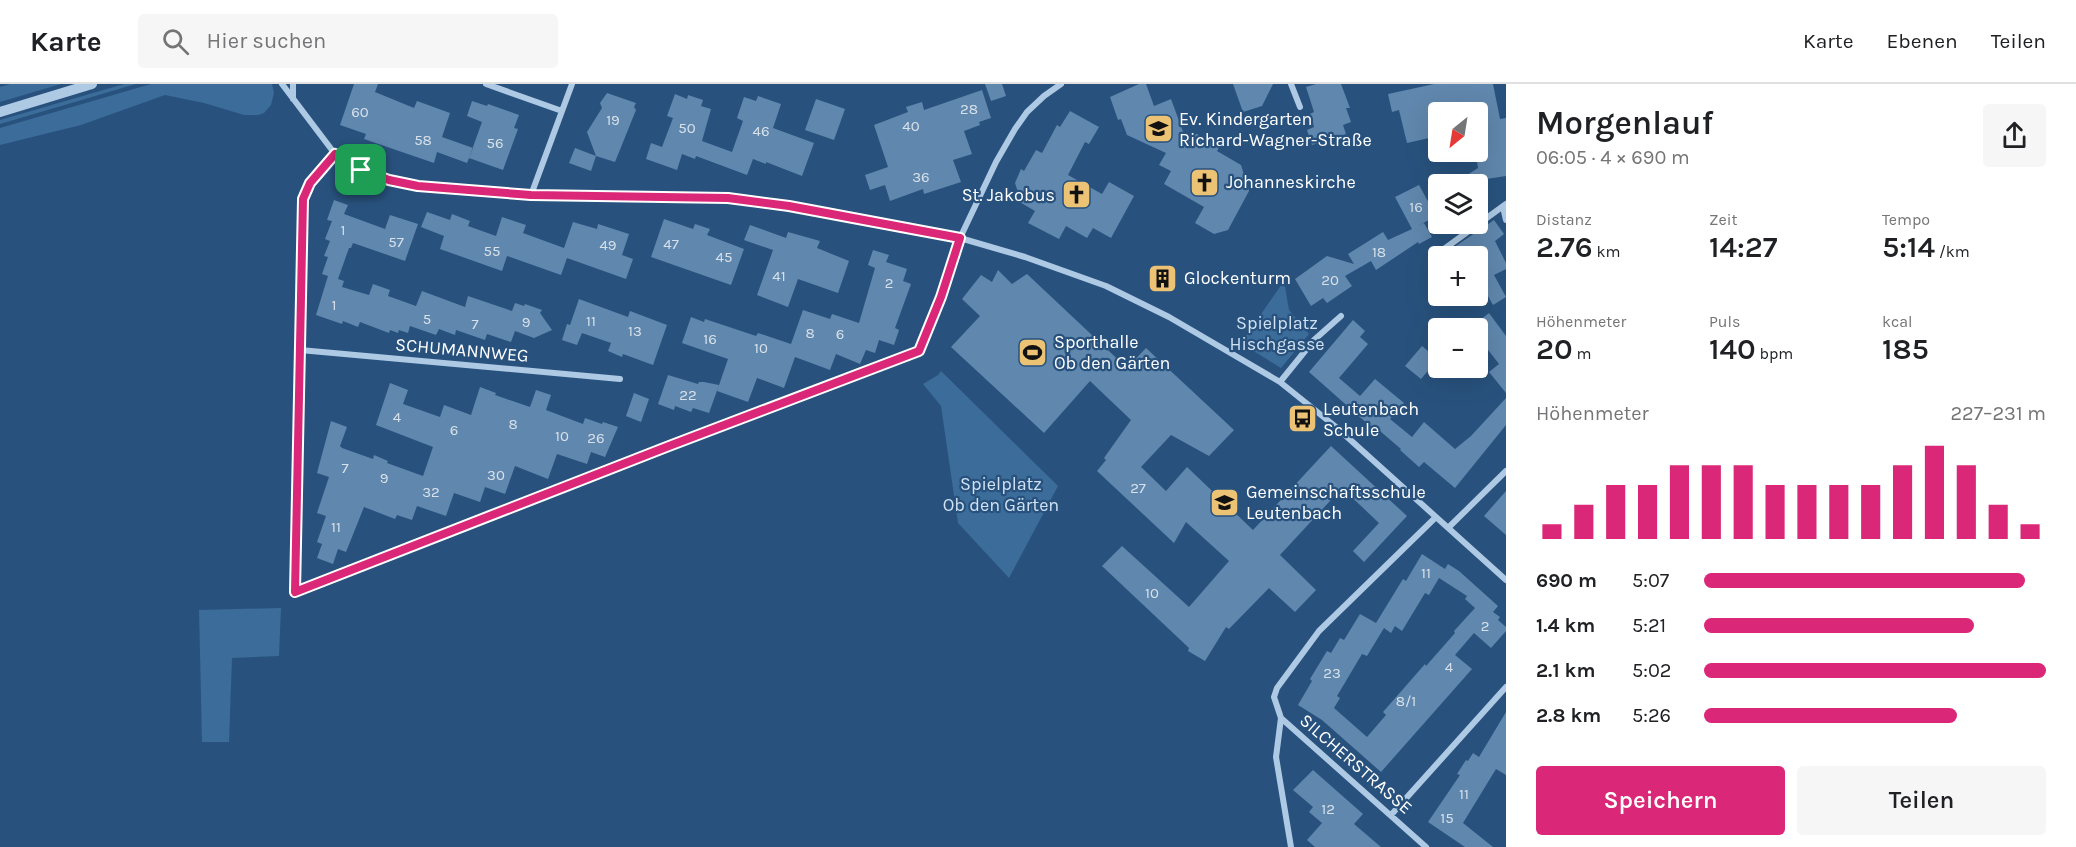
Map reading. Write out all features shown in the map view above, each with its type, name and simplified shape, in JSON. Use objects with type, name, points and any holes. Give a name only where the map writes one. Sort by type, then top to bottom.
[{"type":"street","points":[[0,112],[92,84]]},
{"type":"street","points":[[282,84],[335,154],[361,170],[389,180],[418,186],[531,195],[728,198],[789,206],[960,238],[1025,257],[1106,286],[1169,317],[1280,382],[1336,427],[1506,579]]},
{"type":"street","points":[[293,84],[293,99]]},
{"type":"street","points":[[486,84],[562,111]]},
{"type":"street","points":[[531,195],[572,84]]},
{"type":"street","points":[[335,154],[310,183],[303,199],[295,592],[919,351],[941,297],[960,238],[996,162],[1028,112],[1060,84]]},
{"type":"street","points":[[1291,84],[1300,107]]},
{"type":"street","points":[[1448,246],[1504,206],[1506,220]]},
{"type":"street","points":[[1280,382],[1314,340],[1341,316]]},
{"type":"street","name":"SCHUMANNWEG","points":[[300,350],[620,379]]},
{"type":"street","points":[[1449,527],[1506,471]]},
{"type":"street","name":"SILCHERSTRASSE","points":[[1426,847],[1281,718],[1274,698],[1277,688],[1319,631],[1436,517]]},
{"type":"street","points":[[1391,815],[1506,687]]},
{"type":"street","points":[[1281,718],[1276,758],[1291,847]]},
{"type":"green space","points":[[10,84],[61,84],[0,102],[0,87]]},
{"type":"green space","points":[[124,84],[136,84],[0,124],[0,120]]},
{"type":"green space","points":[[151,84],[272,84],[274,93],[271,105],[264,113],[258,115],[244,115],[204,103],[165,95],[81,125],[0,145],[0,128]]},
{"type":"green space","name":"Spielplatz Hischgasse","points":[[1284,281],[1289,310],[1309,334],[1281,368],[1241,343]]},
{"type":"green space","name":"Spielplatz Ob den Gärten","points":[[941,371],[1058,486],[1009,578],[958,523],[941,406],[923,384]]},
{"type":"green space","points":[[281,608],[279,656],[232,658],[229,742],[202,742],[199,610]]},
{"type":"building","points":[[354,84],[378,84],[375,92],[414,108],[417,101],[450,113],[442,137],[473,148],[467,163],[437,152],[434,163],[364,139],[366,134],[340,125]]},
{"type":"building","points":[[985,84],[1002,84],[1006,96],[991,101]]},
{"type":"building","name":"Johanneskirche","points":[[1139,84],[1146,84],[1154,106],[1171,99],[1185,137],[1197,134],[1220,146],[1217,151],[1241,165],[1249,191],[1228,230],[1214,234],[1195,223],[1204,207],[1164,184],[1171,171],[1159,165],[1166,153],[1127,135],[1121,119],[1118,120],[1110,97]]},
{"type":"building","points":[[1233,84],[1273,84],[1262,106],[1243,112]]},
{"type":"building","points":[[1316,84],[1341,84],[1350,108],[1346,108],[1351,122],[1343,125],[1346,134],[1312,145],[1307,130],[1314,127],[1310,114],[1314,112],[1306,87]]},
{"type":"building","points":[[1434,84],[1493,84],[1500,119],[1506,118],[1506,176],[1488,179],[1488,174],[1469,174],[1478,168],[1477,162],[1488,162],[1488,102],[1428,102],[1428,138],[1407,143],[1399,110],[1392,112],[1388,94]]},
{"type":"building","points":[[982,90],[991,118],[964,131],[972,154],[953,160],[961,182],[924,194],[923,189],[890,201],[885,185],[870,190],[865,175],[888,167],[874,125],[908,112],[906,107],[922,102],[924,110]]},
{"type":"building","points":[[607,93],[636,103],[634,107],[636,110],[615,162],[596,156],[587,132],[602,108],[600,103]]},
{"type":"building","points":[[675,94],[687,99],[688,95],[703,100],[701,106],[711,109],[702,141],[732,152],[743,121],[737,118],[744,97],[756,101],[758,96],[781,104],[773,128],[814,143],[802,176],[753,159],[747,175],[696,156],[695,159],[682,154],[677,170],[646,159],[651,143],[662,147],[673,118],[667,116]]},
{"type":"building","points":[[816,99],[845,109],[834,140],[805,130]]},
{"type":"building","points":[[472,101],[519,115],[514,128],[518,129],[503,170],[469,158],[482,122],[467,116]]},
{"type":"building","name":"St. Jakobus","points":[[1070,111],[1099,127],[1089,144],[1085,142],[1068,175],[1102,194],[1109,182],[1134,196],[1111,238],[1093,228],[1087,238],[1066,226],[1059,239],[1028,223],[1035,211],[1018,201],[1020,198],[1015,183],[1021,169],[1024,171],[1036,150],[1042,153],[1057,125],[1060,127]]},
{"type":"building","points":[[575,148],[596,156],[591,171],[569,163]]},
{"type":"building","points":[[1419,185],[1428,201],[1428,220],[1418,226],[1424,223],[1428,234],[1432,237],[1419,244],[1418,242],[1376,270],[1371,261],[1345,276],[1352,286],[1327,303],[1323,298],[1311,306],[1295,279],[1327,256],[1354,264],[1348,254],[1383,232],[1388,240],[1412,229],[1395,197]]},
{"type":"building","points":[[334,200],[348,205],[344,214],[385,229],[390,215],[418,224],[405,261],[353,243],[338,279],[344,281],[342,287],[369,295],[373,284],[390,290],[388,296],[416,306],[422,291],[465,307],[468,296],[512,311],[515,303],[524,306],[525,304],[542,310],[540,313],[552,330],[534,338],[515,331],[511,342],[487,334],[485,340],[456,330],[455,335],[439,329],[436,335],[410,326],[408,333],[390,330],[389,333],[360,322],[358,327],[316,315],[328,276],[322,274],[328,257],[324,256],[330,241],[325,239],[332,221],[327,220]]},
{"type":"building","points":[[427,212],[450,220],[452,214],[470,221],[468,226],[496,236],[502,217],[526,225],[523,233],[564,248],[573,222],[597,229],[598,224],[629,234],[622,255],[633,259],[626,279],[567,258],[561,275],[507,256],[502,271],[440,249],[444,236],[421,227]]},
{"type":"building","points":[[664,219],[693,229],[695,224],[710,229],[707,235],[744,249],[731,285],[651,257]]},
{"type":"building","points":[[1494,220],[1504,234],[1495,241],[1506,263],[1506,269],[1494,275],[1506,297],[1493,305],[1488,296],[1488,246],[1456,246],[1473,234],[1488,234],[1488,224]]},
{"type":"building","points":[[750,225],[786,238],[788,232],[820,241],[817,248],[849,261],[838,293],[798,279],[788,307],[757,295],[773,250],[744,240]]},
{"type":"building","points":[[873,250],[889,255],[886,262],[907,269],[903,281],[911,284],[895,328],[899,330],[894,345],[879,340],[875,353],[866,350],[860,364],[836,354],[830,370],[795,357],[784,388],[757,378],[748,402],[717,391],[728,359],[682,343],[691,317],[704,322],[705,319],[756,336],[758,333],[791,344],[803,310],[830,319],[832,314],[859,323],[875,268],[868,265]]},
{"type":"building","points":[[998,270],[1012,284],[1027,274],[1127,368],[1146,348],[1234,430],[1209,456],[1171,435],[1141,467],[1166,491],[1187,467],[1253,530],[1331,446],[1407,516],[1364,562],[1353,551],[1379,523],[1342,488],[1280,555],[1316,590],[1295,612],[1269,588],[1229,629],[1226,627],[1205,661],[1188,651],[1189,648],[1102,566],[1122,546],[1189,607],[1229,561],[1186,522],[1174,543],[1097,471],[1131,420],[1090,381],[1044,433],[951,347],[980,316],[962,299],[981,275],[992,282]]},
{"type":"building","points":[[579,299],[628,317],[630,311],[667,325],[653,365],[608,351],[611,343],[582,333],[577,345],[562,340]]},
{"type":"building","points":[[1489,313],[1506,336],[1506,393],[1489,372],[1499,364],[1488,350],[1488,318],[1483,318]]},
{"type":"building","points":[[1353,320],[1365,331],[1360,337],[1368,344],[1339,378],[1360,396],[1375,379],[1404,403],[1390,419],[1412,437],[1424,422],[1455,449],[1471,436],[1506,398],[1506,425],[1455,488],[1424,462],[1419,467],[1401,449],[1380,431],[1378,433],[1309,372]]},
{"type":"building","points":[[1422,346],[1428,351],[1428,371],[1421,379],[1405,366]]},
{"type":"building","points":[[668,375],[698,384],[704,382],[719,385],[709,413],[693,408],[691,412],[675,406],[674,410],[658,404]]},
{"type":"building","points":[[390,383],[408,390],[403,404],[440,417],[444,405],[471,415],[480,387],[496,393],[495,395],[530,407],[536,390],[551,395],[546,410],[583,424],[585,418],[618,427],[605,457],[591,452],[587,464],[557,454],[548,479],[515,466],[505,494],[485,487],[480,502],[454,493],[446,516],[417,506],[412,520],[397,515],[395,519],[364,507],[346,552],[338,549],[333,564],[317,558],[322,544],[317,542],[326,516],[317,513],[329,477],[317,473],[331,421],[347,427],[340,446],[342,448],[373,459],[374,455],[388,461],[387,463],[423,476],[433,447],[376,425]]},
{"type":"building","points":[[634,393],[649,399],[641,422],[626,416]]},
{"type":"building","points":[[1506,491],[1506,535],[1484,516]]},
{"type":"building","points":[[1422,554],[1445,569],[1448,564],[1498,606],[1493,612],[1500,617],[1498,620],[1506,627],[1506,631],[1491,648],[1474,633],[1455,655],[1472,669],[1381,772],[1322,720],[1298,705],[1327,651],[1331,653],[1340,638],[1344,640],[1360,614],[1376,623],[1403,579],[1406,581]],"holes":[[[1439,578],[1467,596],[1465,599],[1475,608],[1383,712],[1386,715],[1367,737],[1334,708],[1340,698],[1337,696],[1362,654],[1367,656],[1384,628],[1391,633],[1395,626],[1402,631],[1425,593],[1429,595]]]},
{"type":"building","points":[[1506,712],[1506,775],[1496,769],[1463,823],[1493,847],[1465,847],[1428,822],[1460,775],[1457,774],[1466,760],[1468,761],[1473,753],[1479,757]]},
{"type":"building","points":[[1313,770],[1363,814],[1354,824],[1381,847],[1315,847],[1307,840],[1322,823],[1309,812],[1313,807],[1293,790]]},
{"type":"place","name":"Ev. Kindergarten Richard-Wagner-Straße","points":[[1158,129]]},
{"type":"place","name":"Johanneskirche","points":[[1205,182]]},
{"type":"place","name":"St. Jakobus","points":[[1076,195]]},
{"type":"place","name":"Glockenturm","points":[[1163,278]]},
{"type":"place","name":"Sporthalle Ob den Gärten","points":[[1033,352]]},
{"type":"place","name":"Leutenbach Schule","points":[[1302,419]]},
{"type":"place","name":"Gemeinschaftsschule Leutenbach","points":[[1225,502]]},
{"type":"route","points":[[335,154],[361,170],[389,180],[418,186],[531,195],[728,198],[789,206],[960,238],[941,297],[919,351],[295,592],[303,199],[310,183],[335,154]]}]
